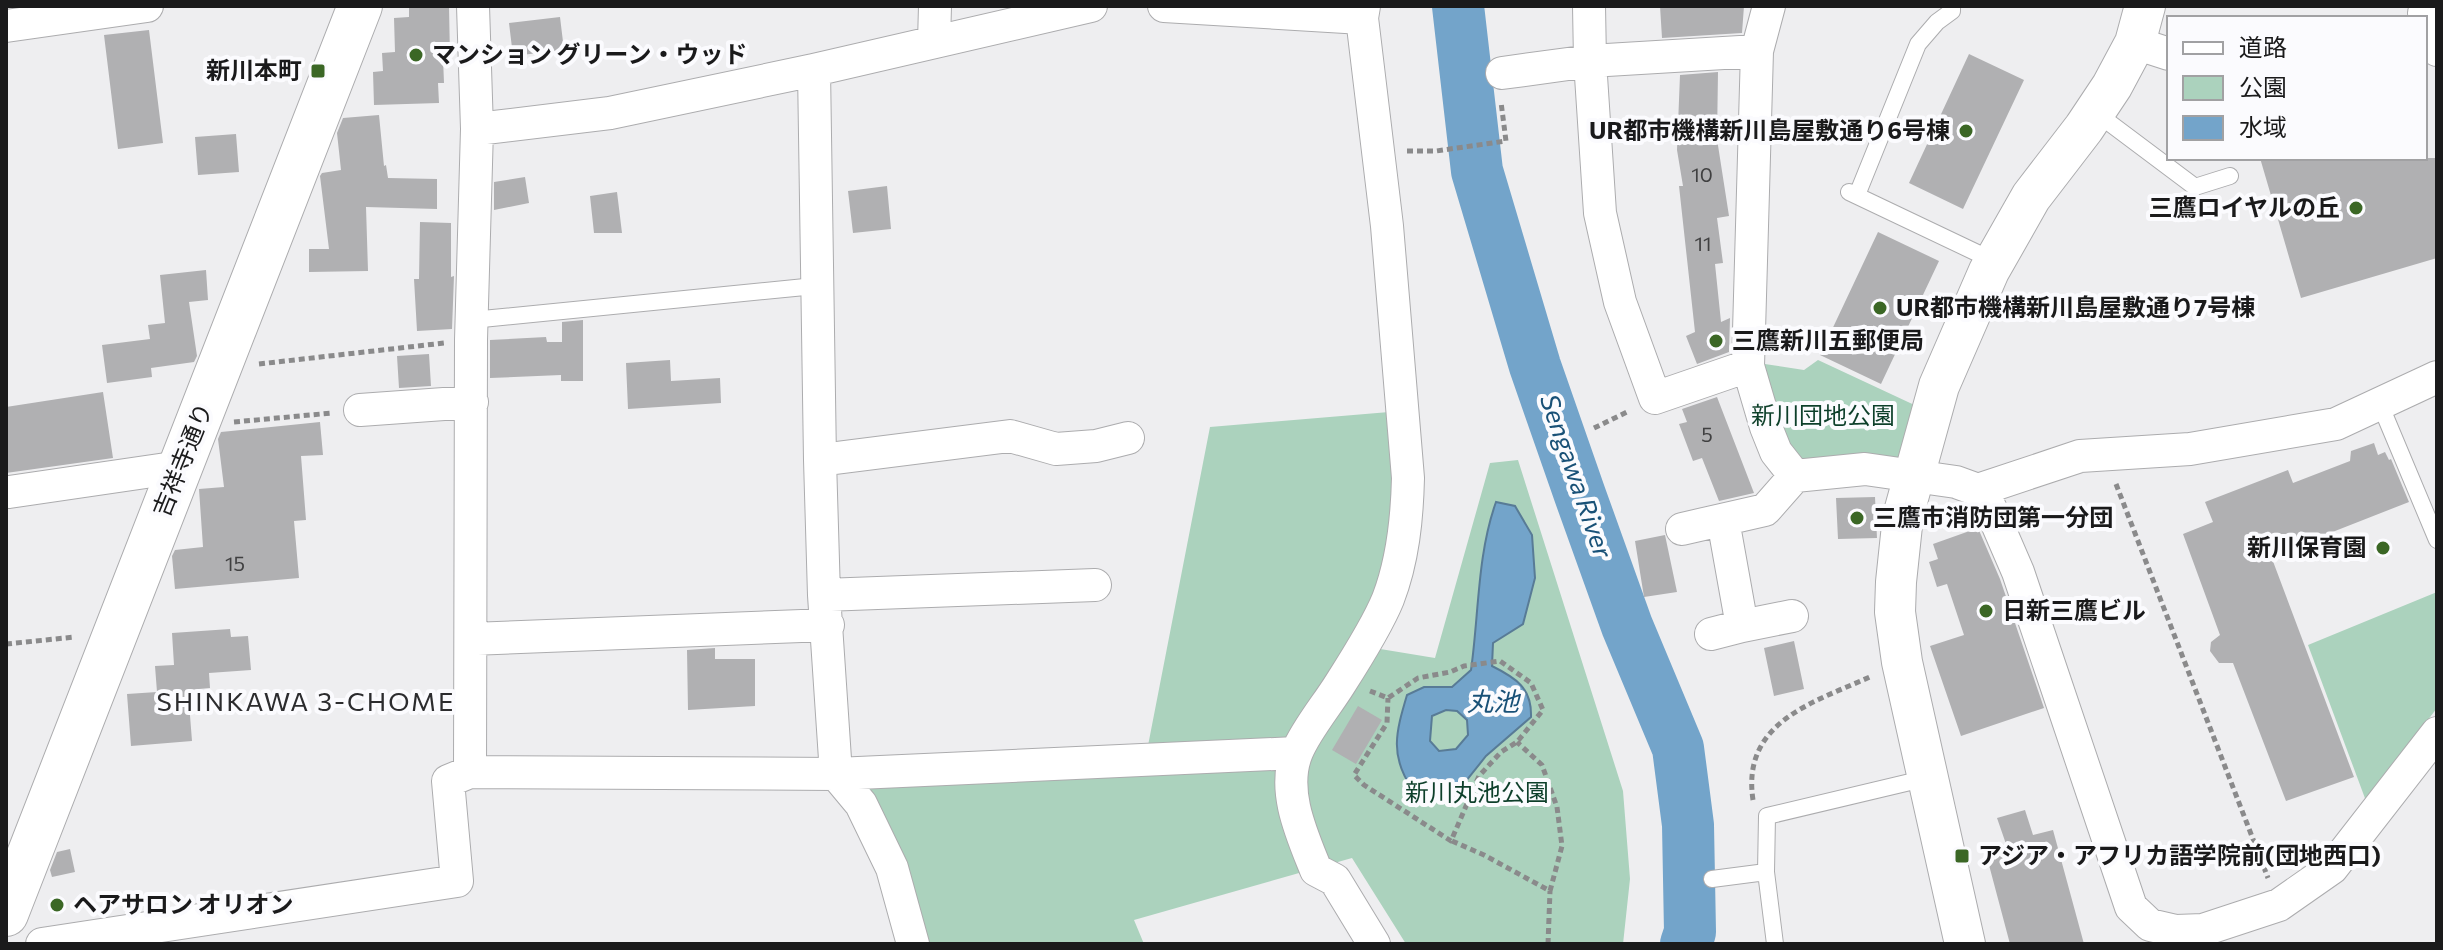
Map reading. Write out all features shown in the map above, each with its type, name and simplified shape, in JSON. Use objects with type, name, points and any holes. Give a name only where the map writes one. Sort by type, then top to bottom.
[{"type":"main road","name":"吉祥寺通り","points":[[8,904],[360,6]]},
{"type":"street","points":[[470,772],[472,330],[477,129],[473,6]]},
{"type":"street","points":[[934,42],[935,6]]},
{"type":"street","points":[[477,129],[610,113],[1091,6]]},
{"type":"street","points":[[1164,6],[1363,12],[1387,226],[1408,478],[1407,513],[1396,573],[1387,602],[1296,753],[1293,778],[1294,814],[1316,870],[1335,880],[1374,944]]},
{"type":"street","points":[[1589,6],[1600,213],[1620,302],[1655,398],[1748,366]]},
{"type":"street","points":[[1769,6],[1757,51],[1748,366],[1776,452],[1795,476]]},
{"type":"street","points":[[6,26],[130,7]]},
{"type":"street","points":[[2427,24],[2437,50]]},
{"type":"street","points":[[1965,944],[1902,662],[1895,612],[1903,516],[1939,386],[1995,261],[2031,197],[2150,35]]},
{"type":"street","points":[[1500,80],[1590,61],[1757,51]]},
{"type":"street","points":[[814,70],[820,460],[836,774],[861,804],[892,868],[913,944]]},
{"type":"street","points":[[1978,490],[2080,456],[2190,449],[2336,424],[2437,377]]},
{"type":"street","points":[[360,410],[472,402]]},
{"type":"street","points":[[820,460],[1010,436],[1056,449],[1096,446],[1128,438]]},
{"type":"street","points":[[9,492],[180,467]]},
{"type":"street","points":[[1682,529],[1765,510],[1795,476],[1865,469],[1914,474],[1956,482],[1978,490],[1989,505],[2018,572],[2131,907],[2150,925],[2206,937],[2279,905],[2332,868],[2437,733]]},
{"type":"street","points":[[1723,520],[1742,626]]},
{"type":"street","points":[[471,639],[1095,585]]},
{"type":"street","points":[[1711,634],[1792,616]]},
{"type":"street","points":[[42,944],[457,881],[448,781],[470,772],[836,774],[1296,753]]},
{"type":"lane","points":[[1952,6],[1952,11],[1937,22],[1918,44],[1852,193],[1995,261]]},
{"type":"lane","points":[[2095,112],[2195,187],[2230,176]]},
{"type":"lane","points":[[472,330],[815,286]]},
{"type":"lane","points":[[2380,404],[2437,540]]},
{"type":"lane","points":[[1775,944],[1766,872],[1767,816],[1927,778]]},
{"type":"lane","points":[[1712,879],[1766,872]]},
{"type":"path","points":[[1436,151],[1506,141],[1500,80]]},
{"type":"path","points":[[218,369],[472,330]]},
{"type":"path","points":[[1594,428],[1655,398]]},
{"type":"path","points":[[198,425],[360,410]]},
{"type":"path","points":[[2104,455],[2279,905]]},
{"type":"path","points":[[6,644],[78,636]]},
{"type":"path","points":[[1388,698],[1418,678],[1464,666],[1500,661],[1531,683],[1543,710],[1517,742],[1501,752],[1479,776],[1451,841]]},
{"type":"path","points":[[1767,816],[1753,803],[1751,785],[1764,739],[1775,726],[1796,712],[1902,662]]},
{"type":"path","points":[[1343,679],[1388,698]]},
{"type":"path","points":[[1388,698],[1387,723],[1354,775],[1364,785],[1451,841],[1550,891]]},
{"type":"path","points":[[1517,742],[1542,765],[1557,807],[1562,846],[1550,891],[1548,944]]},
{"type":"green space","name":"新川団地公園","points":[[1818,360],[1923,409],[1906,465],[1794,467],[1758,363],[1804,370]]},
{"type":"green space","name":"新川丸池公園","points":[[1401,411],[1408,478],[1362,646],[1435,658],[1490,463],[1518,460],[1623,791],[1630,879],[1623,944],[1406,944],[1352,858],[1134,920],[1144,944],[913,944],[836,774],[1145,761],[1210,427]]},
{"type":"green space","points":[[2437,592],[2437,708],[2366,801],[2308,645]]},
{"type":"water","name":"丸池","points":[[1496,502],[1515,506],[1532,535],[1535,578],[1523,624],[1493,643],[1492,666],[1521,685],[1529,698],[1531,717],[1486,756],[1458,791],[1413,790],[1405,778],[1398,755],[1398,732],[1403,708],[1407,695],[1424,687],[1452,687],[1471,670],[1482,564]],"holes":[[[1446,710],[1457,711],[1467,720],[1468,735],[1456,749],[1439,751],[1430,741],[1432,716]]]},
{"type":"building","name":"マンション グリーン・ウッド","points":[[409,6],[449,6],[450,58],[443,58],[444,83],[438,83],[439,103],[374,105],[373,72],[383,71],[382,53],[395,52],[394,18],[409,17]]},
{"type":"building","points":[[1660,6],[1744,6],[1742,33],[1662,38]]},
{"type":"building","points":[[560,17],[564,50],[513,56],[509,23]]},
{"type":"building","points":[[149,30],[163,143],[118,149],[104,35]]},
{"type":"building","name":"UR都市機構新川島屋敷通り6号棟","points":[[1969,54],[2024,80],[1963,209],[1909,183]]},
{"type":"building","points":[[1718,72],[1717,139],[1729,216],[1717,218],[1723,263],[1715,264],[1721,322],[1730,318],[1729,352],[1697,364],[1686,336],[1695,332],[1679,186],[1683,186],[1677,150],[1680,75]]},
{"type":"building","points":[[379,115],[388,178],[437,179],[437,209],[366,207],[368,271],[309,272],[309,249],[329,249],[320,176],[341,170],[337,133],[343,118]]},
{"type":"building","points":[[236,134],[239,172],[198,175],[195,137]]},
{"type":"building","name":"三鷹ロイヤルの丘","points":[[2437,158],[2437,258],[2301,298],[2261,160]]},
{"type":"building","points":[[525,177],[529,203],[494,210],[494,182]]},
{"type":"building","points":[[887,186],[891,229],[853,233],[848,191]]},
{"type":"building","points":[[617,192],[622,233],[594,233],[590,196]]},
{"type":"building","points":[[420,222],[451,223],[451,277],[454,276],[452,329],[417,331],[414,279],[419,279]]},
{"type":"building","name":"UR都市機構新川島屋敷通り7号棟","points":[[1878,232],[1939,261],[1881,384],[1820,355]]},
{"type":"building","points":[[206,270],[208,300],[189,302],[197,356],[194,362],[151,368],[152,377],[107,383],[102,345],[150,339],[148,325],[165,323],[160,275]]},
{"type":"building","points":[[583,320],[583,381],[561,381],[561,375],[490,378],[490,340],[546,337],[547,342],[562,342],[562,322]]},
{"type":"building","points":[[429,354],[431,386],[399,388],[397,356]]},
{"type":"building","points":[[670,360],[671,381],[720,378],[721,403],[628,409],[626,363]]},
{"type":"building","points":[[103,392],[113,458],[6,473],[6,407]]},
{"type":"building","points":[[1717,397],[1754,493],[1719,501],[1702,458],[1693,461],[1679,424],[1687,422],[1682,409]]},
{"type":"building","points":[[320,422],[323,455],[301,456],[306,520],[294,521],[299,578],[175,589],[172,556],[175,550],[203,547],[199,489],[224,487],[218,439],[221,432]]},
{"type":"building","points":[[2374,443],[2378,455],[2385,452],[2391,459],[2409,502],[2271,556],[2354,777],[2286,801],[2233,663],[2219,663],[2210,651],[2211,642],[2220,635],[2183,534],[2213,522],[2205,502],[2288,470],[2293,483],[2350,461],[2351,451]]},
{"type":"building","name":"三鷹市消防団第一分団","points":[[1875,497],[1877,538],[1838,539],[1836,498]]},
{"type":"building","name":"日新三鷹ビル","points":[[1978,528],[2000,579],[2044,708],[1961,736],[1930,646],[1964,635],[1947,584],[1937,587],[1929,562],[1938,559],[1933,544]]},
{"type":"building","points":[[1665,535],[1677,592],[1644,597],[1635,541]]},
{"type":"building","points":[[230,629],[231,637],[248,636],[251,670],[209,673],[210,688],[188,690],[192,741],[131,746],[127,694],[157,692],[155,666],[174,665],[172,633]]},
{"type":"building","points":[[1794,641],[1804,689],[1774,696],[1764,648]]},
{"type":"building","points":[[715,648],[715,659],[755,659],[755,706],[688,710],[687,650]]},
{"type":"building","points":[[1358,706],[1382,720],[1356,764],[1332,750]]},
{"type":"building","points":[[2025,810],[2033,835],[2053,830],[2084,944],[2010,944],[1985,850],[2006,844],[1997,818]]},
{"type":"building","points":[[70,849],[75,872],[52,877],[50,870],[57,852]]},
{"type":"waterway","name":"Sengawa River","points":[[1458,6],[1477,171],[1535,366],[1627,626],[1678,748],[1688,825],[1690,932],[1686,944]]},
{"type":"place","name":"マンション グリーン・ウッド","points":[[416,55]]},
{"type":"place","name":"新川本町","points":[[318,71]]},
{"type":"place","name":"UR都市機構新川島屋敷通り6号棟","points":[[1966,131]]},
{"type":"place","name":"三鷹ロイヤルの丘","points":[[2356,208]]},
{"type":"place","name":"UR都市機構新川島屋敷通り7号棟","points":[[1880,308]]},
{"type":"place","name":"三鷹新川五郵便局","points":[[1716,341]]},
{"type":"place","name":"三鷹市消防団第一分団","points":[[1857,518]]},
{"type":"place","name":"新川保育園","points":[[2383,548]]},
{"type":"place","name":"日新三鷹ビル","points":[[1986,611]]},
{"type":"place","name":"アジア・アフリカ語学院前(団地西口)","points":[[1962,856]]},
{"type":"place","name":"ヘアサロン オリオン","points":[[57,905]]},
{"type":"district","name":"SHINKAWA 3-CHOME","points":[[306,702]]}]
